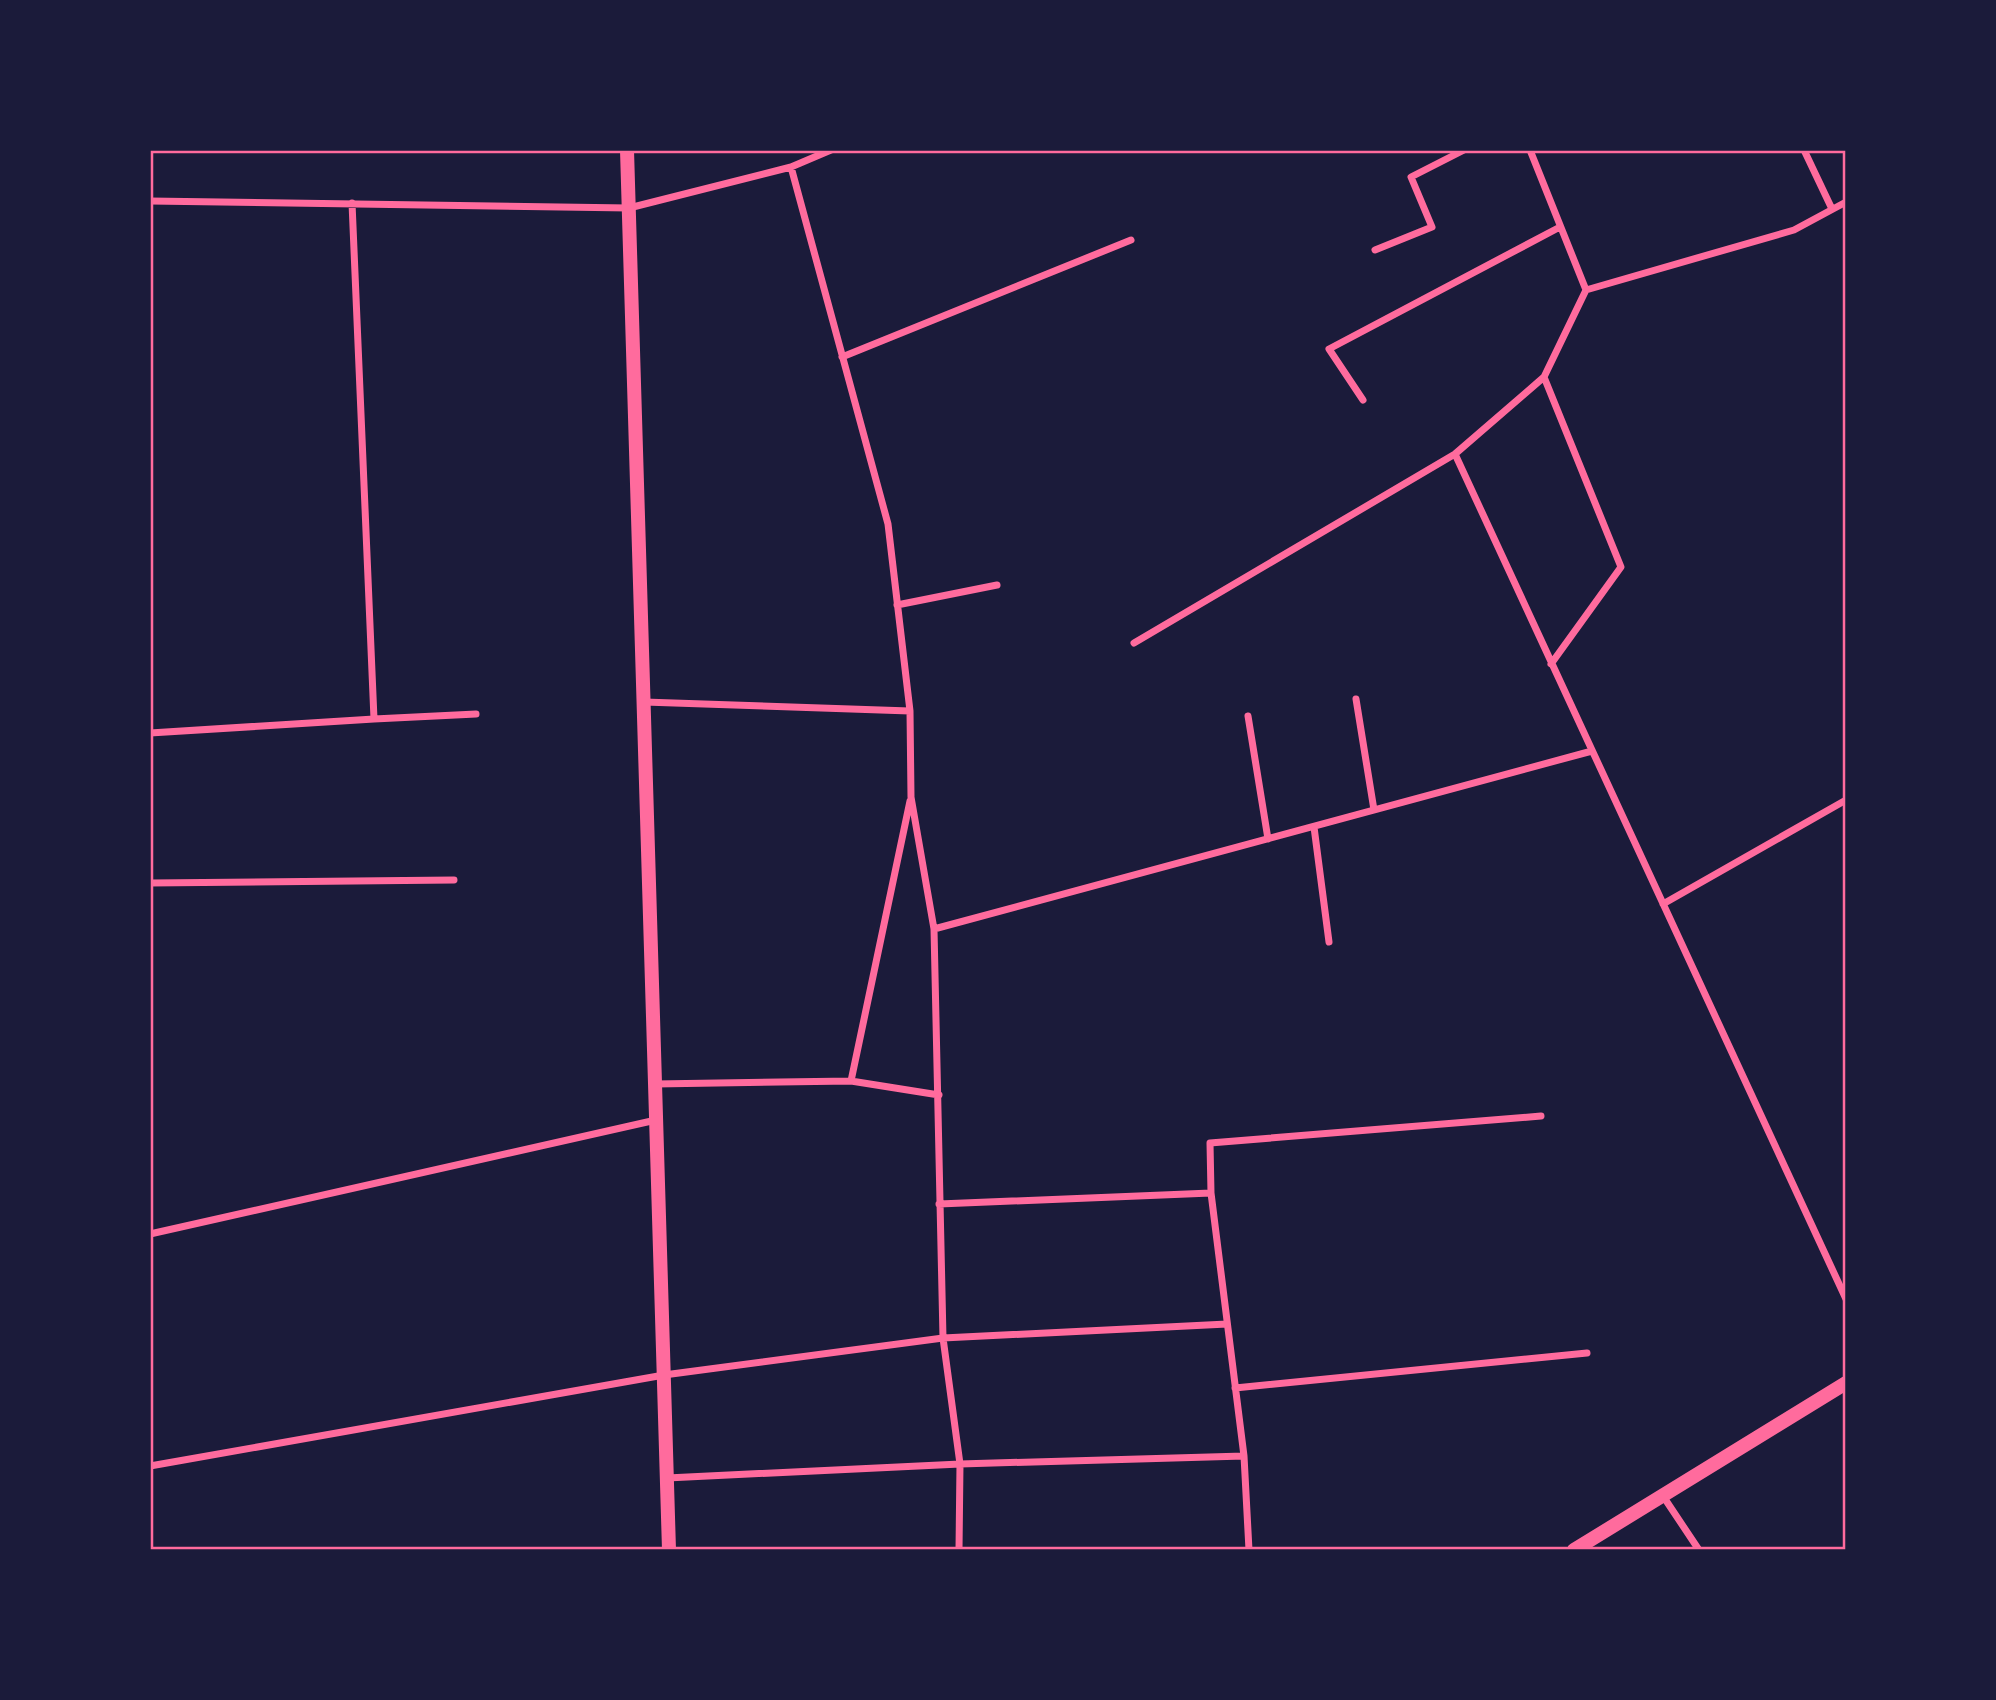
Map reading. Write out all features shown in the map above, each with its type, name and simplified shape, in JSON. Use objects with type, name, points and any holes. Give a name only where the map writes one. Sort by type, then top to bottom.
[{"type":"main road","points":[[627,150],[669,1549]]},
{"type":"main road","points":[[1574,1549],[1846,1383]]},
{"type":"street","points":[[150,201],[629,208],[791,167],[831,150]]},
{"type":"street","points":[[1375,250],[1432,226],[1410,177],[1464,150]]},
{"type":"street","points":[[1530,150],[1586,290]]},
{"type":"street","points":[[1804,150],[1832,209]]},
{"type":"street","points":[[791,167],[888,524],[910,711],[911,797],[934,929],[943,1338],[960,1464],[959,1549]]},
{"type":"street","points":[[1134,643],[1455,454],[1544,377],[1586,290],[1794,230],[1846,202]]},
{"type":"street","points":[[352,203],[374,719]]},
{"type":"street","points":[[1363,400],[1329,349],[1560,227]]},
{"type":"street","points":[[842,357],[1131,240]]},
{"type":"street","points":[[1544,377],[1621,567],[1552,664]]},
{"type":"street","points":[[1455,454],[1846,1299]]},
{"type":"street","points":[[897,605],[997,585]]},
{"type":"street","points":[[1356,699],[1374,810]]},
{"type":"street","points":[[644,702],[910,711]]},
{"type":"street","points":[[150,733],[475,714]]},
{"type":"street","points":[[1248,716],[1268,839]]},
{"type":"street","points":[[934,929],[1592,751]]},
{"type":"street","points":[[851,1081],[911,797]]},
{"type":"street","points":[[1663,905],[1846,800]]},
{"type":"street","points":[[1314,827],[1329,942]]},
{"type":"street","points":[[150,883],[454,880]]},
{"type":"street","points":[[656,1084],[851,1081],[939,1095]]},
{"type":"street","points":[[1250,1549],[1244,1456],[1211,1193],[1210,1143],[1541,1116]]},
{"type":"street","points":[[150,1234],[656,1120]]},
{"type":"street","points":[[939,1204],[1211,1193]]},
{"type":"street","points":[[150,1466],[664,1375],[943,1338],[1227,1324]]},
{"type":"street","points":[[1235,1388],[1587,1353]]},
{"type":"street","points":[[667,1478],[960,1464],[1244,1456]]},
{"type":"street","points":[[1663,1495],[1699,1549]]}]
